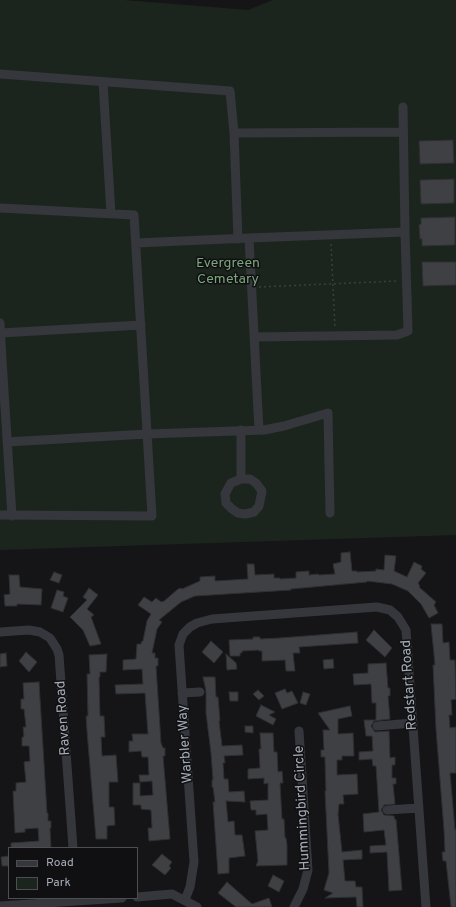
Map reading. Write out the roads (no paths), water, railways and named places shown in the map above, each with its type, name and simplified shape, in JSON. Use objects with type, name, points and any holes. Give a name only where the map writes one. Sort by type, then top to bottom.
[{"type":"street","points":[[0,74],[230,91],[234,133],[238,239]]},
{"type":"street","points":[[103,82],[111,214]]},
{"type":"street","points":[[254,336],[397,335],[408,331],[403,107]]},
{"type":"street","points":[[234,133],[403,132]]},
{"type":"street","points":[[0,208],[134,215],[152,516],[0,516]]},
{"type":"street","points":[[136,244],[405,232]]},
{"type":"street","points":[[249,238],[259,430]]},
{"type":"street","points":[[0,323],[1,360],[12,516]]},
{"type":"street","points":[[0,334],[141,324]]},
{"type":"street","points":[[7,442],[147,434],[259,430],[284,426],[328,413],[330,513]]},
{"type":"street","points":[[241,430],[241,479]]},
{"type":"street","points":[[241,479],[250,479],[256,482],[262,491],[259,506],[254,512],[245,514],[238,513],[232,510],[226,503],[225,494],[231,483],[241,479]]},
{"type":"street","name":"Redstart Road","points":[[224,618],[377,607],[390,610],[398,617],[406,630],[426,907]]},
{"type":"street","name":"Warbler Way","points":[[186,900],[190,887],[194,862],[179,645],[183,634],[190,627],[202,620],[224,618]]},
{"type":"street","name":"Raven Road","points":[[2,632],[29,630],[40,632],[50,638],[59,655],[73,847]]},
{"type":"street","points":[[182,694],[200,692]]},
{"type":"street","points":[[377,726],[413,723]]},
{"type":"street","name":"Hummingbird Circle","points":[[294,907],[303,889],[308,870],[299,731]]},
{"type":"street","points":[[386,810],[419,808]]},
{"type":"street","points":[[138,897],[172,894],[197,907]]},
{"type":"street","points":[[0,906],[111,899]]},
{"type":"park label","name":"Evergreen Cemetary","points":[[228,272]]}]
